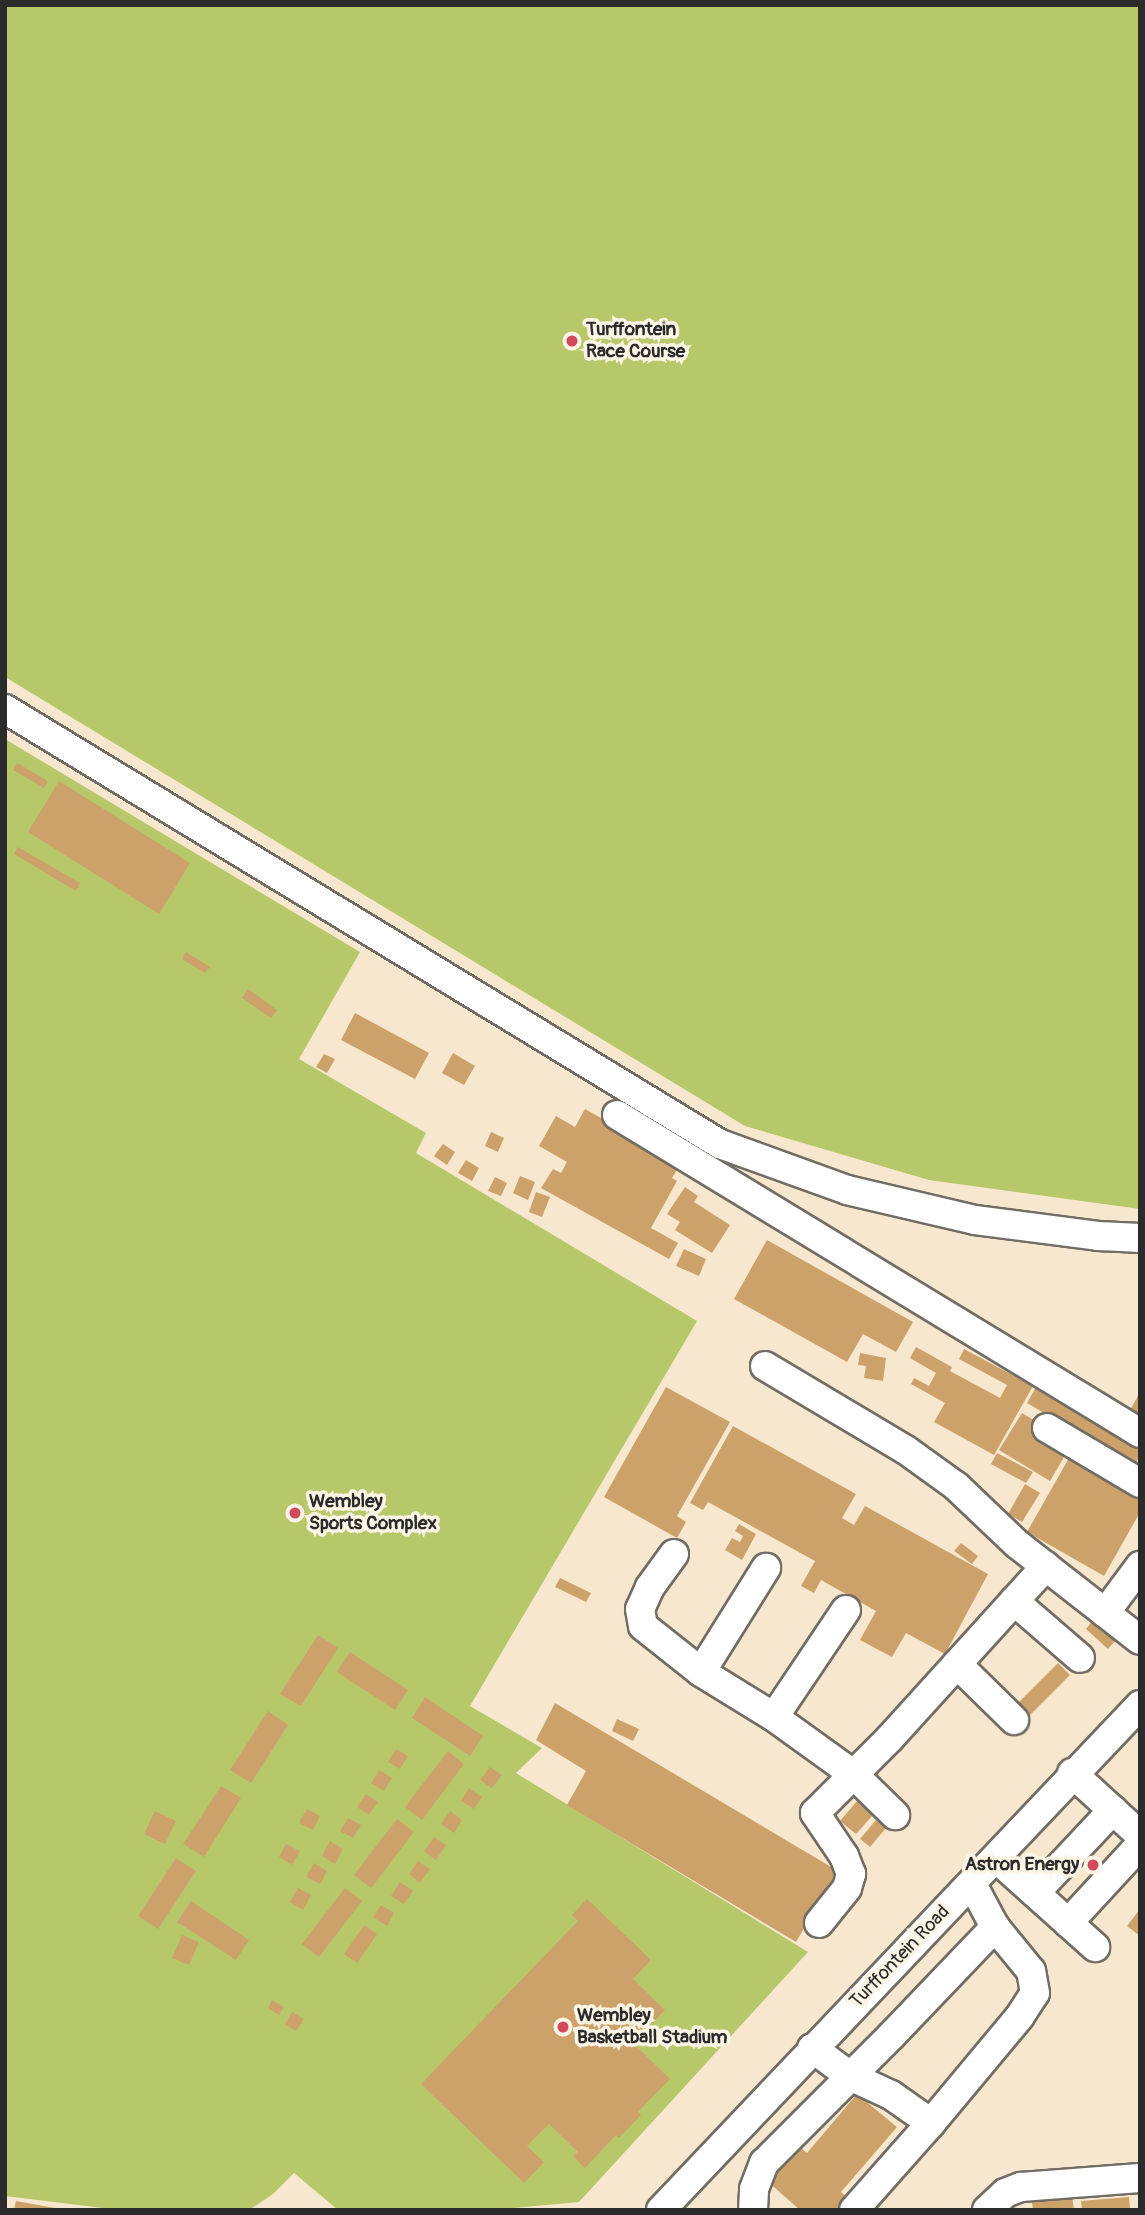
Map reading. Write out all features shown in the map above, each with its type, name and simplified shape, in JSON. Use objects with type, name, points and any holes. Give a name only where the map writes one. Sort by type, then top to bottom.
[{"type":"street","points":[[5,709],[720,1144],[847,1190],[975,1220],[1098,1237],[1140,1238]]},
{"type":"street","points":[[617,1115],[1140,1433]]},
{"type":"street","points":[[765,1367],[906,1450],[957,1486],[1046,1566],[1140,1640]]},
{"type":"street","points":[[1047,1428],[1140,1483]]},
{"type":"street","points":[[674,1554],[650,1587],[640,1609],[643,1626],[701,1672],[774,1717],[853,1774],[895,1815]]},
{"type":"street","points":[[819,1923],[847,1888],[851,1874],[844,1856],[814,1813],[957,1664],[1046,1566]]},
{"type":"street","points":[[1105,1613],[1140,1566]]},
{"type":"street","points":[[701,1672],[766,1568]]},
{"type":"street","points":[[1014,1601],[1080,1658]]},
{"type":"street","points":[[774,1717],[846,1610]]},
{"type":"street","points":[[957,1664],[1014,1720]]},
{"type":"street","name":"Turffontein Road","points":[[661,2210],[812,2048],[997,1859],[1072,1773],[1140,1705]]},
{"type":"street","points":[[1072,1773],[1140,1835]]},
{"type":"street","points":[[1035,1893],[1113,1810]]},
{"type":"street","points":[[1068,1923],[1140,1846]]},
{"type":"street","points":[[997,1859],[1095,1947]]},
{"type":"street","points":[[854,2210],[931,2123],[1020,2016],[1035,1993],[1031,1971],[995,1927],[972,1884]]},
{"type":"street","points":[[754,2210],[754,2189],[764,2163],[995,1927]]},
{"type":"street","points":[[812,2048],[850,2076],[891,2095],[931,2123]]},
{"type":"street","points":[[987,2210],[1005,2193],[1021,2187],[1140,2178]]},
{"type":"green space","name":"Turffontein Race Course","points":[[5,5],[1140,5],[1140,1209],[929,1180],[745,1126],[5,677]]},
{"type":"green space","name":"Wembley Sports Complex","points":[[5,739],[360,952],[299,1059],[426,1133],[416,1153],[697,1321],[470,1706],[542,1748],[516,1773],[808,1952],[579,2202],[493,2210],[338,2210],[294,2173],[273,2194],[249,2210],[119,2210],[5,2196]]},
{"type":"building","points":[[17,763],[48,781],[44,788],[13,770]]},
{"type":"building","points":[[59,781],[190,863],[159,914],[28,832]]},
{"type":"building","points":[[18,847],[80,883],[76,891],[14,854]]},
{"type":"building","points":[[186,952],[210,967],[205,973],[182,959]]},
{"type":"building","points":[[248,989],[277,1010],[271,1018],[242,998]]},
{"type":"building","points":[[355,1013],[429,1053],[415,1079],[341,1040]]},
{"type":"building","points":[[453,1053],[475,1066],[464,1085],[442,1073]]},
{"type":"building","points":[[324,1054],[335,1059],[327,1073],[316,1067]]},
{"type":"building","points":[[585,1109],[681,1163],[672,1178],[677,1181],[651,1228],[678,1243],[669,1259],[541,1188],[553,1169],[561,1173],[567,1162],[539,1146],[556,1116],[575,1127]]},
{"type":"building","points":[[491,1132],[504,1138],[498,1152],[485,1146]]},
{"type":"building","points":[[443,1144],[455,1152],[447,1165],[434,1156]]},
{"type":"building","points":[[466,1160],[479,1168],[472,1181],[458,1173]]},
{"type":"building","points":[[520,1176],[535,1182],[528,1200],[513,1193]]},
{"type":"building","points":[[495,1177],[507,1183],[501,1196],[488,1191]]},
{"type":"building","points":[[685,1187],[698,1196],[694,1202],[730,1225],[712,1253],[675,1230],[680,1222],[667,1214]]},
{"type":"building","points":[[536,1192],[550,1197],[542,1217],[529,1212]]},
{"type":"building","points":[[767,1240],[913,1322],[896,1352],[863,1334],[847,1362],[734,1299]]},
{"type":"building","points":[[684,1249],[706,1259],[699,1276],[676,1266]]},
{"type":"building","points":[[916,1347],[952,1367],[950,1371],[1000,1398],[1007,1385],[959,1359],[964,1349],[1033,1386],[994,1455],[934,1422],[945,1403],[911,1384],[914,1378],[929,1386],[936,1373],[910,1358]]},
{"type":"building","points":[[860,1353],[886,1358],[883,1381],[864,1378],[866,1366],[858,1365]]},
{"type":"building","points":[[666,1387],[730,1422],[677,1516],[686,1522],[677,1538],[604,1497]]},
{"type":"building","points":[[1036,1387],[1140,1448],[1136,1467],[1027,1403]]},
{"type":"building","points":[[1140,1392],[1140,1418],[1129,1412]]},
{"type":"building","points":[[1022,1413],[1042,1425],[1067,1452],[1050,1481],[999,1450]]},
{"type":"building","points":[[733,1426],[856,1494],[842,1518],[854,1525],[865,1506],[988,1574],[945,1654],[906,1633],[892,1657],[860,1640],[876,1611],[821,1580],[814,1593],[801,1586],[815,1561],[708,1502],[703,1510],[690,1503]]},
{"type":"building","points":[[997,1453],[1033,1472],[1026,1483],[991,1464]]},
{"type":"building","points":[[1069,1458],[1140,1498],[1139,1514],[1104,1576],[1027,1532]]},
{"type":"building","points":[[1025,1484],[1040,1493],[1022,1522],[1008,1514]]},
{"type":"building","points":[[739,1524],[756,1534],[742,1560],[725,1550],[732,1538],[740,1542],[743,1536],[735,1531]]},
{"type":"building","points":[[961,1543],[978,1556],[972,1564],[954,1551]]},
{"type":"building","points":[[560,1578],[591,1593],[586,1602],[555,1587]]},
{"type":"building","points":[[1093,1620],[1116,1640],[1108,1649],[1086,1629]]},
{"type":"building","points":[[318,1635],[338,1648],[301,1706],[280,1694]]},
{"type":"building","points":[[350,1652],[408,1690],[395,1710],[337,1672]]},
{"type":"building","points":[[1058,1663],[1070,1675],[1021,1724],[1009,1712]]},
{"type":"building","points":[[425,1697],[483,1736],[470,1756],[412,1718]]},
{"type":"building","points":[[555,1703],[838,1871],[796,1942],[567,1805],[586,1771],[536,1740]]},
{"type":"building","points":[[268,1711],[288,1725],[251,1783],[230,1770]]},
{"type":"building","points":[[617,1719],[639,1729],[633,1741],[612,1731]]},
{"type":"building","points":[[396,1749],[408,1756],[400,1769],[388,1762]]},
{"type":"building","points":[[448,1751],[464,1764],[422,1820],[405,1807]]},
{"type":"building","points":[[490,1767],[502,1775],[492,1788],[480,1780]]},
{"type":"building","points":[[379,1770],[392,1778],[384,1791],[371,1783]]},
{"type":"building","points":[[221,1786],[241,1798],[204,1857],[183,1844]]},
{"type":"building","points":[[469,1788],[482,1797],[474,1809],[461,1801]]},
{"type":"building","points":[[366,1794],[378,1802],[369,1815],[357,1807]]},
{"type":"building","points":[[857,1801],[873,1815],[856,1834],[840,1821]]},
{"type":"building","points":[[307,1809],[320,1816],[313,1830],[299,1823]]},
{"type":"building","points":[[155,1811],[176,1821],[165,1844],[144,1834]]},
{"type":"building","points":[[450,1811],[462,1820],[454,1833],[441,1824]]},
{"type":"building","points":[[348,1818],[361,1825],[353,1838],[340,1831]]},
{"type":"building","points":[[397,1819],[414,1832],[371,1888],[354,1875]]},
{"type":"building","points":[[876,1820],[886,1828],[870,1847],[860,1839]]},
{"type":"building","points":[[434,1837],[446,1845],[436,1860],[424,1851]]},
{"type":"building","points":[[330,1841],[343,1849],[335,1864],[322,1856]]},
{"type":"building","points":[[286,1844],[300,1851],[292,1865],[279,1857]]},
{"type":"building","points":[[176,1858],[196,1871],[158,1929],[138,1916]]},
{"type":"building","points":[[418,1861],[430,1869],[420,1883],[409,1874]]},
{"type":"building","points":[[314,1863],[327,1871],[320,1884],[306,1877]]},
{"type":"building","points":[[400,1882],[413,1891],[404,1904],[391,1896]]},
{"type":"building","points":[[298,1888],[311,1895],[303,1910],[290,1902]]},
{"type":"building","points":[[345,1888],[362,1901],[319,1957],[302,1944]]},
{"type":"building","name":"Wembley Basketball Stadium","points":[[587,1899],[651,1960],[633,1979],[665,2010],[633,2043],[670,2079],[638,2112],[641,2115],[619,2138],[616,2135],[585,2168],[573,2156],[578,2152],[549,2124],[527,2146],[544,2162],[524,2183],[421,2084],[578,1921],[572,1915]]},
{"type":"building","points":[[191,1901],[249,1940],[236,1960],[177,1922]]},
{"type":"building","points":[[381,1905],[394,1913],[387,1926],[373,1917]]},
{"type":"building","points":[[1140,1909],[1140,1936],[1127,1926]]},
{"type":"building","points":[[364,1925],[377,1934],[357,1963],[344,1954]]},
{"type":"building","points":[[182,1935],[199,1942],[189,1965],[172,1958]]},
{"type":"building","points":[[272,2000],[284,2007],[279,2015],[268,2008]]},
{"type":"building","points":[[292,2012],[304,2019],[296,2031],[285,2024]]},
{"type":"building","points":[[857,2094],[897,2127],[841,2192],[851,2201],[844,2210],[800,2210],[767,2181],[797,2145],[807,2153]]},
{"type":"building","points":[[1071,2189],[1074,2210],[1033,2210],[1031,2195]]},
{"type":"building","points":[[1129,2197],[1130,2210],[1082,2210],[1081,2201]]},
{"type":"building","points":[[16,2201],[55,2208],[55,2210],[14,2210]]},
{"type":"place","name":"Turffontein Race Course","points":[[572,341]]},
{"type":"place","name":"Wembley Sports Complex","points":[[295,1513]]},
{"type":"place","name":"Astron Energy","points":[[1093,1865]]},
{"type":"place","name":"Wembley Basketball Stadium","points":[[563,2027]]}]
